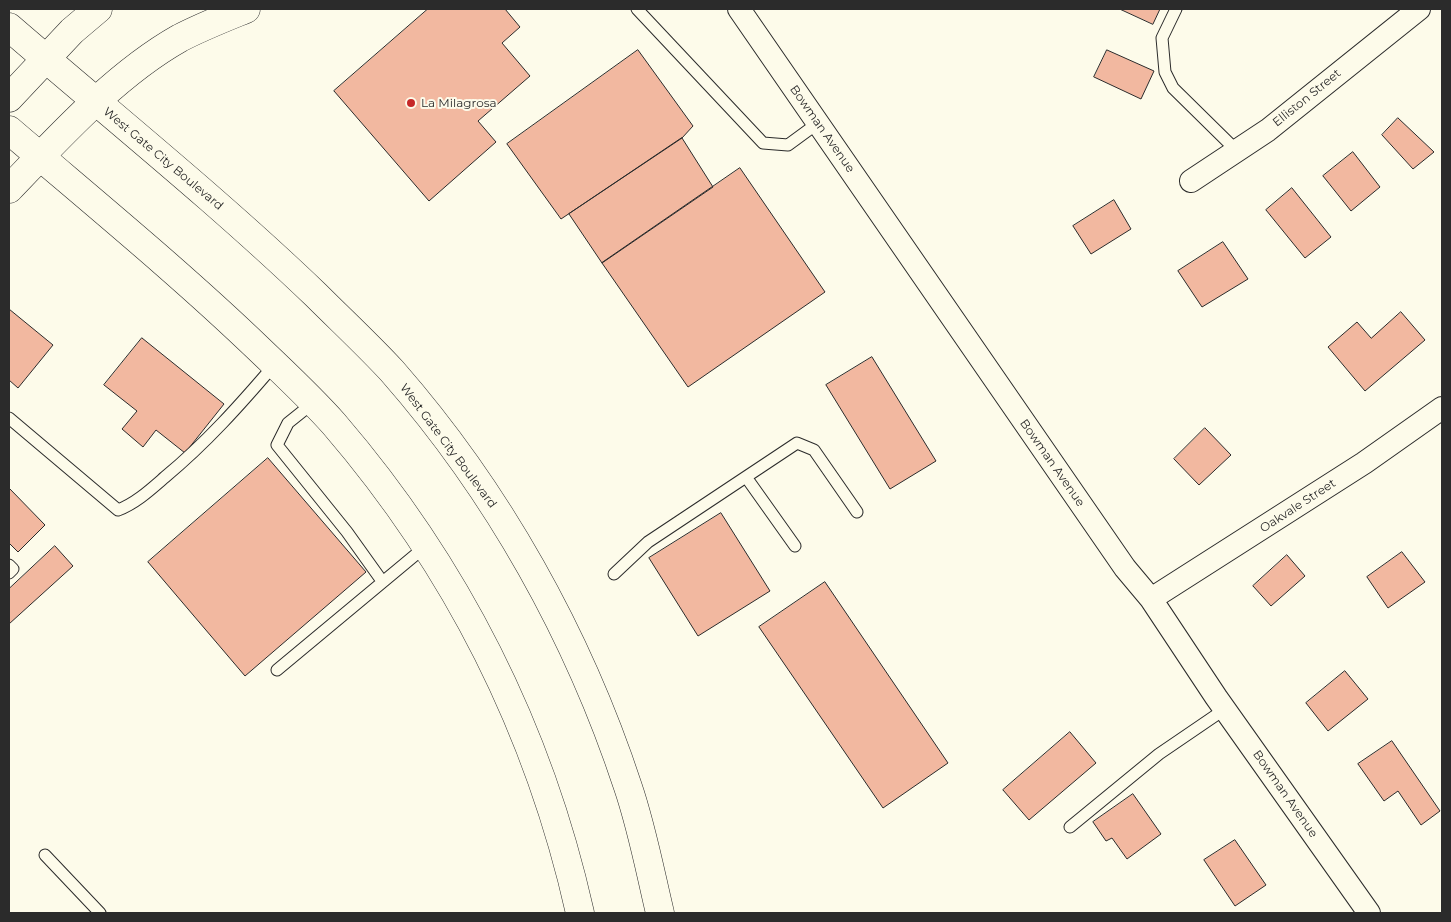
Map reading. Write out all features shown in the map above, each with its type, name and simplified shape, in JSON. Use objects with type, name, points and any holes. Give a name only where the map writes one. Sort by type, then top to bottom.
[{"type":"main road","points":[[9,98],[72,31],[98,9]]},
{"type":"main road","points":[[9,189],[95,101],[179,39],[246,9]]},
{"type":"main road","name":"West Gate City Boulevard","points":[[9,27],[242,227],[391,370],[435,425],[514,538],[549,597],[580,661],[629,790],[660,913]]},
{"type":"main road","points":[[9,130],[191,286],[275,364],[333,423],[373,473],[449,580],[480,634],[509,693],[555,813],[580,913]]},
{"type":"street","name":"Bowman Avenue","points":[[739,9],[1125,568],[1151,599],[1225,709],[1369,913]]},
{"type":"street","name":"Elliston Street","points":[[1191,182],[1268,130],[1419,9]]},
{"type":"street","name":"Oakvale Street","points":[[1151,599],[1364,463],[1442,408]]},
{"type":"lane","points":[[637,9],[762,143],[788,145],[818,124]]},
{"type":"lane","points":[[1176,9],[1162,38],[1164,72],[1173,88],[1236,150]]},
{"type":"lane","points":[[9,418],[118,510],[132,505],[190,456],[223,424],[275,364]]},
{"type":"lane","points":[[313,403],[288,423],[277,445],[347,532],[382,581]]},
{"type":"lane","points":[[614,574],[648,542],[797,443],[814,450],[858,512]]},
{"type":"lane","points":[[746,477],[795,546]]},
{"type":"lane","points":[[277,670],[426,546]]},
{"type":"lane","points":[[9,565],[13,570],[9,573]]},
{"type":"lane","points":[[1070,827],[1159,754],[1225,709]]},
{"type":"lane","points":[[45,855],[100,913]]},
{"type":"building","points":[[428,9],[505,9],[520,27],[502,43],[530,76],[478,121],[496,142],[429,201],[334,91]]},
{"type":"building","points":[[1120,9],[1160,9],[1153,24]]},
{"type":"building","points":[[638,50],[693,126],[682,138],[561,219],[507,144]]},
{"type":"building","points":[[1107,50],[1154,71],[1141,99],[1094,77]]},
{"type":"building","points":[[1398,118],[1434,152],[1413,169],[1382,135]]},
{"type":"building","points":[[682,138],[713,187],[602,263],[569,214]]},
{"type":"building","points":[[1353,152],[1380,187],[1351,211],[1323,176]]},
{"type":"building","points":[[740,168],[825,292],[688,387],[602,263]]},
{"type":"building","points":[[1292,188],[1331,237],[1305,258],[1266,210]]},
{"type":"building","points":[[1114,200],[1131,229],[1091,254],[1073,226]]},
{"type":"building","points":[[1223,242],[1248,279],[1202,307],[1178,271]]},
{"type":"building","points":[[9,309],[53,345],[18,388],[9,380]]},
{"type":"building","points":[[1401,312],[1425,340],[1365,391],[1328,347],[1357,322],[1371,338]]},
{"type":"building","points":[[142,338],[224,404],[185,453],[156,430],[143,447],[122,429],[137,411],[104,385]]},
{"type":"building","points":[[872,357],[936,461],[890,489],[826,385]]},
{"type":"building","points":[[1205,428],[1231,455],[1199,485],[1174,459]]},
{"type":"building","points":[[268,458],[366,572],[245,676],[148,562]]},
{"type":"building","points":[[9,488],[45,525],[18,552],[9,543]]},
{"type":"building","points":[[721,513],[770,591],[698,636],[649,558]]},
{"type":"building","points":[[55,546],[73,566],[9,624],[9,589]]},
{"type":"building","points":[[1402,552],[1425,582],[1388,608],[1367,577]]},
{"type":"building","points":[[1287,555],[1305,576],[1271,606],[1253,586]]},
{"type":"building","points":[[825,582],[948,763],[883,808],[759,627]]},
{"type":"building","points":[[1345,671],[1368,699],[1328,731],[1306,703]]},
{"type":"building","points":[[1070,732],[1096,763],[1029,820],[1003,790]]},
{"type":"building","points":[[1392,741],[1440,811],[1421,825],[1398,791],[1384,801],[1358,764]]},
{"type":"building","points":[[1133,794],[1161,834],[1127,859],[1112,838],[1106,841],[1093,822]]},
{"type":"building","points":[[1235,840],[1266,885],[1235,906],[1204,860]]},
{"type":"place","name":"La Milagrosa","points":[[411,103]]}]
